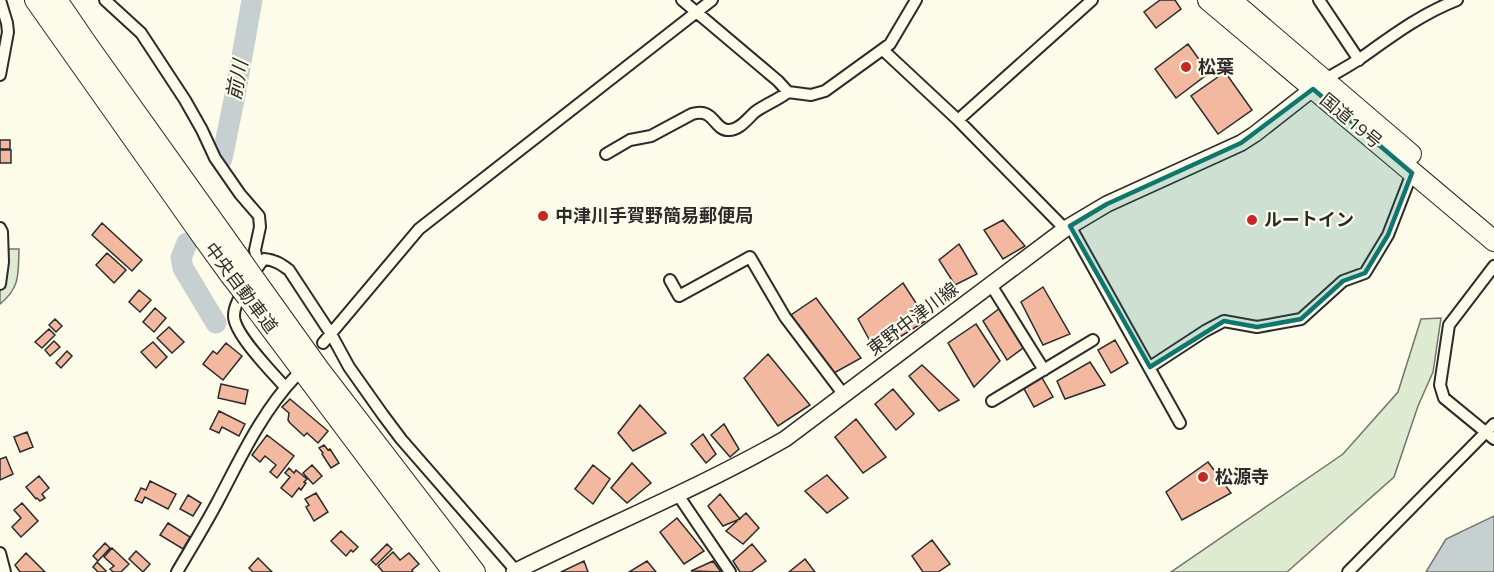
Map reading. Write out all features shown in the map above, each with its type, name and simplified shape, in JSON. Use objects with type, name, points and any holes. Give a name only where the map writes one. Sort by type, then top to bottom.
[{"type":"highway","name":"中央自動車道","points":[[35,0],[187,216],[235,266],[254,281],[475,572]]},
{"type":"highway","name":"中央自動車道","points":[[57,0],[235,266]]},
{"type":"highway","name":"国道19号","points":[[1208,0],[1318,85],[1493,235]]},
{"type":"highway","name":"国道19号","points":[[1231,0],[1412,173],[1493,235]]},
{"type":"highway","name":"中央自動車道","points":[[254,281],[453,572]]},
{"type":"main road","name":"東野中津川線","points":[[516,572],[678,495],[785,439],[1067,228],[1107,204],[1241,143],[1318,85]]},
{"type":"street","points":[[0,0],[8,32],[0,75]]},
{"type":"street","points":[[105,0],[141,33],[185,100],[216,158],[240,194],[259,216],[260,227],[255,250],[254,281]]},
{"type":"street","points":[[682,0],[788,92],[810,95],[825,91],[890,44],[916,0]]},
{"type":"street","points":[[323,343],[419,229],[712,0]]},
{"type":"street","points":[[958,120],[1092,0]]},
{"type":"street","points":[[1319,0],[1359,60]]},
{"type":"street","points":[[1318,85],[1359,60],[1420,17],[1457,0]]},
{"type":"street","points":[[883,50],[958,120],[1067,228],[1150,367],[1180,423]]},
{"type":"street","points":[[606,154],[630,140],[651,136],[699,112],[705,113],[723,128],[729,130],[742,124],[757,110],[788,92]]},
{"type":"street","points":[[1150,367],[1224,321],[1257,327],[1301,319],[1343,281],[1365,273],[1389,234],[1412,173]]},
{"type":"street","points":[[0,228],[3,262],[0,284]]},
{"type":"street","points":[[669,280],[679,296],[750,257],[785,318],[844,395]]},
{"type":"street","points":[[285,387],[246,341],[234,319],[237,303],[254,281],[264,259],[280,263],[289,270],[331,334],[349,367],[401,439],[516,572]]},
{"type":"street","points":[[1490,436],[1444,398],[1440,384],[1449,326],[1494,266]]},
{"type":"street","points":[[991,285],[1044,370]]},
{"type":"street","points":[[992,401],[1093,340]]},
{"type":"street","points":[[177,572],[216,506],[258,424],[295,377]]},
{"type":"street","points":[[1348,572],[1490,436],[1494,424]]},
{"type":"street","points":[[678,495],[730,572]]},
{"type":"street","points":[[0,553],[5,572]]},
{"type":"highlighted area","points":[[1313,89],[1412,173],[1388,235],[1365,273],[1343,281],[1301,319],[1257,327],[1224,321],[1150,367],[1070,226],[1107,204],[1241,143]]},
{"type":"green space","points":[[0,249],[19,249],[15,285],[12,292],[0,304]]},
{"type":"green space","points":[[1441,318],[1433,372],[1418,406],[1394,477],[1287,572],[1171,572],[1343,454],[1398,392],[1421,319]]},
{"type":"shaded area","points":[[1494,516],[1494,572],[1426,572],[1446,539]]},
{"type":"building","points":[[1160,0],[1175,0],[1181,9],[1156,28],[1144,12]]},
{"type":"building","points":[[1188,44],[1209,73],[1176,98],[1155,69]]},
{"type":"building","points":[[1225,72],[1252,110],[1218,134],[1191,96]]},
{"type":"building","points":[[0,140],[10,140],[10,149],[0,149]]},
{"type":"building","points":[[0,150],[11,150],[11,163],[0,163]]},
{"type":"building","points":[[1003,220],[1025,246],[1003,259],[984,230]]},
{"type":"building","points":[[102,223],[142,260],[132,271],[92,235]]},
{"type":"building","points":[[959,244],[977,274],[955,285],[939,260]]},
{"type":"building","points":[[107,253],[126,270],[114,283],[96,265]]},
{"type":"building","points":[[903,283],[927,320],[876,352],[858,319]]},
{"type":"building","points":[[1043,287],[1070,334],[1043,345],[1021,302]]},
{"type":"building","points":[[139,290],[151,300],[140,312],[129,302]]},
{"type":"building","points":[[816,298],[861,358],[834,373],[791,315]]},
{"type":"building","points":[[155,308],[166,318],[154,332],[143,322]]},
{"type":"building","points":[[1000,308],[1023,348],[1007,360],[983,321]]},
{"type":"building","points":[[55,319],[62,326],[56,332],[49,325]]},
{"type":"building","points":[[976,324],[1000,361],[974,387],[948,343]]},
{"type":"building","points":[[169,327],[184,342],[172,353],[157,338]]},
{"type":"building","points":[[49,329],[55,335],[42,348],[35,342]]},
{"type":"building","points":[[1115,340],[1128,363],[1111,373],[1098,350]]},
{"type":"building","points":[[54,341],[60,347],[50,356],[45,350]]},
{"type":"building","points":[[153,342],[167,357],[156,368],[141,352]]},
{"type":"building","points":[[226,343],[242,356],[223,380],[203,364],[213,351],[217,354]]},
{"type":"building","points":[[67,351],[72,356],[61,368],[56,363]]},
{"type":"building","points":[[768,354],[810,405],[778,426],[744,378]]},
{"type":"building","points":[[1090,362],[1105,385],[1065,399],[1057,381]]},
{"type":"building","points":[[922,365],[959,400],[939,411],[909,376]]},
{"type":"building","points":[[1041,376],[1053,397],[1034,407],[1023,387]]},
{"type":"building","points":[[221,384],[248,390],[245,404],[218,398]]},
{"type":"building","points":[[893,389],[914,414],[896,430],[875,404]]},
{"type":"building","points":[[290,399],[328,431],[318,443],[307,433],[304,436],[288,420],[289,413],[282,407]]},
{"type":"building","points":[[640,405],[666,433],[633,451],[618,433]]},
{"type":"building","points":[[219,411],[245,424],[239,436],[222,427],[219,433],[210,429]]},
{"type":"building","points":[[856,419],[886,457],[863,473],[835,437]]},
{"type":"building","points":[[724,424],[739,449],[730,457],[711,435]]},
{"type":"building","points":[[27,432],[33,447],[20,452],[14,437]]},
{"type":"building","points":[[703,434],[716,454],[706,463],[691,444]]},
{"type":"building","points":[[267,435],[294,456],[277,478],[270,472],[276,465],[265,456],[260,462],[252,455]]},
{"type":"building","points":[[324,445],[328,450],[330,449],[339,463],[331,468],[319,448]]},
{"type":"building","points":[[6,457],[13,474],[0,480],[0,459]]},
{"type":"building","name":"松源寺","points":[[1208,462],[1231,493],[1182,520],[1166,492]]},
{"type":"building","points":[[632,463],[651,483],[627,503],[611,488]]},
{"type":"building","points":[[312,465],[322,476],[313,484],[303,473]]},
{"type":"building","points":[[593,465],[610,479],[593,504],[575,489]]},
{"type":"building","points":[[289,468],[294,473],[296,470],[307,479],[301,490],[299,488],[292,497],[281,488],[290,477],[285,473]]},
{"type":"building","points":[[827,475],[848,498],[827,513],[805,491]]},
{"type":"building","points":[[39,476],[49,488],[42,494],[45,498],[40,501],[26,487]]},
{"type":"building","points":[[150,481],[176,494],[168,509],[145,497],[142,503],[135,500],[141,488],[146,490]]},
{"type":"building","points":[[316,493],[328,512],[314,521],[306,507],[309,505],[305,499]]},
{"type":"building","points":[[720,494],[740,519],[723,526],[708,506]]},
{"type":"building","points":[[188,495],[201,503],[193,516],[180,509]]},
{"type":"building","points":[[22,503],[38,521],[21,537],[12,527],[21,518],[14,510]]},
{"type":"building","points":[[746,513],[759,528],[743,544],[726,531]]},
{"type":"building","points":[[677,518],[704,551],[684,564],[660,532]]},
{"type":"building","points":[[168,523],[190,537],[183,549],[160,535]]},
{"type":"building","points":[[341,531],[358,547],[346,556],[331,541]]},
{"type":"building","points":[[932,540],[950,564],[938,572],[923,572],[912,556]]},
{"type":"building","points":[[105,543],[110,548],[98,561],[93,556]]},
{"type":"building","points":[[387,544],[392,549],[376,565],[371,560]]},
{"type":"building","points":[[752,544],[766,561],[751,572],[740,572],[733,561]]},
{"type":"building","points":[[112,548],[129,564],[121,572],[113,572],[110,569],[114,566],[104,557]]},
{"type":"building","points":[[136,551],[150,564],[143,572],[129,559]]},
{"type":"building","points":[[393,552],[400,560],[409,553],[419,564],[412,570],[413,572],[383,572],[378,566]]},
{"type":"building","points":[[26,553],[45,572],[20,572],[15,565]]},
{"type":"building","points":[[258,558],[272,572],[253,572],[249,568]]},
{"type":"building","points":[[805,559],[815,572],[789,572]]},
{"type":"building","points":[[584,561],[588,572],[561,572]]},
{"type":"building","points":[[647,561],[656,572],[629,572]]},
{"type":"building","points":[[713,561],[721,572],[691,571]]},
{"type":"building","points":[[97,562],[105,572],[98,572],[93,567]]},
{"type":"waterway","name":"前川","points":[[222,159],[252,0]]},
{"type":"waterway","name":"前川","points":[[187,243],[181,258],[183,268],[216,323]]},
{"type":"place","name":"松葉","points":[[1186,67]]},
{"type":"place","name":"中津川手賀野簡易郵便局","points":[[543,216]]},
{"type":"place","name":"ルートイン","points":[[1252,220]]},
{"type":"place","name":"松源寺","points":[[1203,477]]}]
